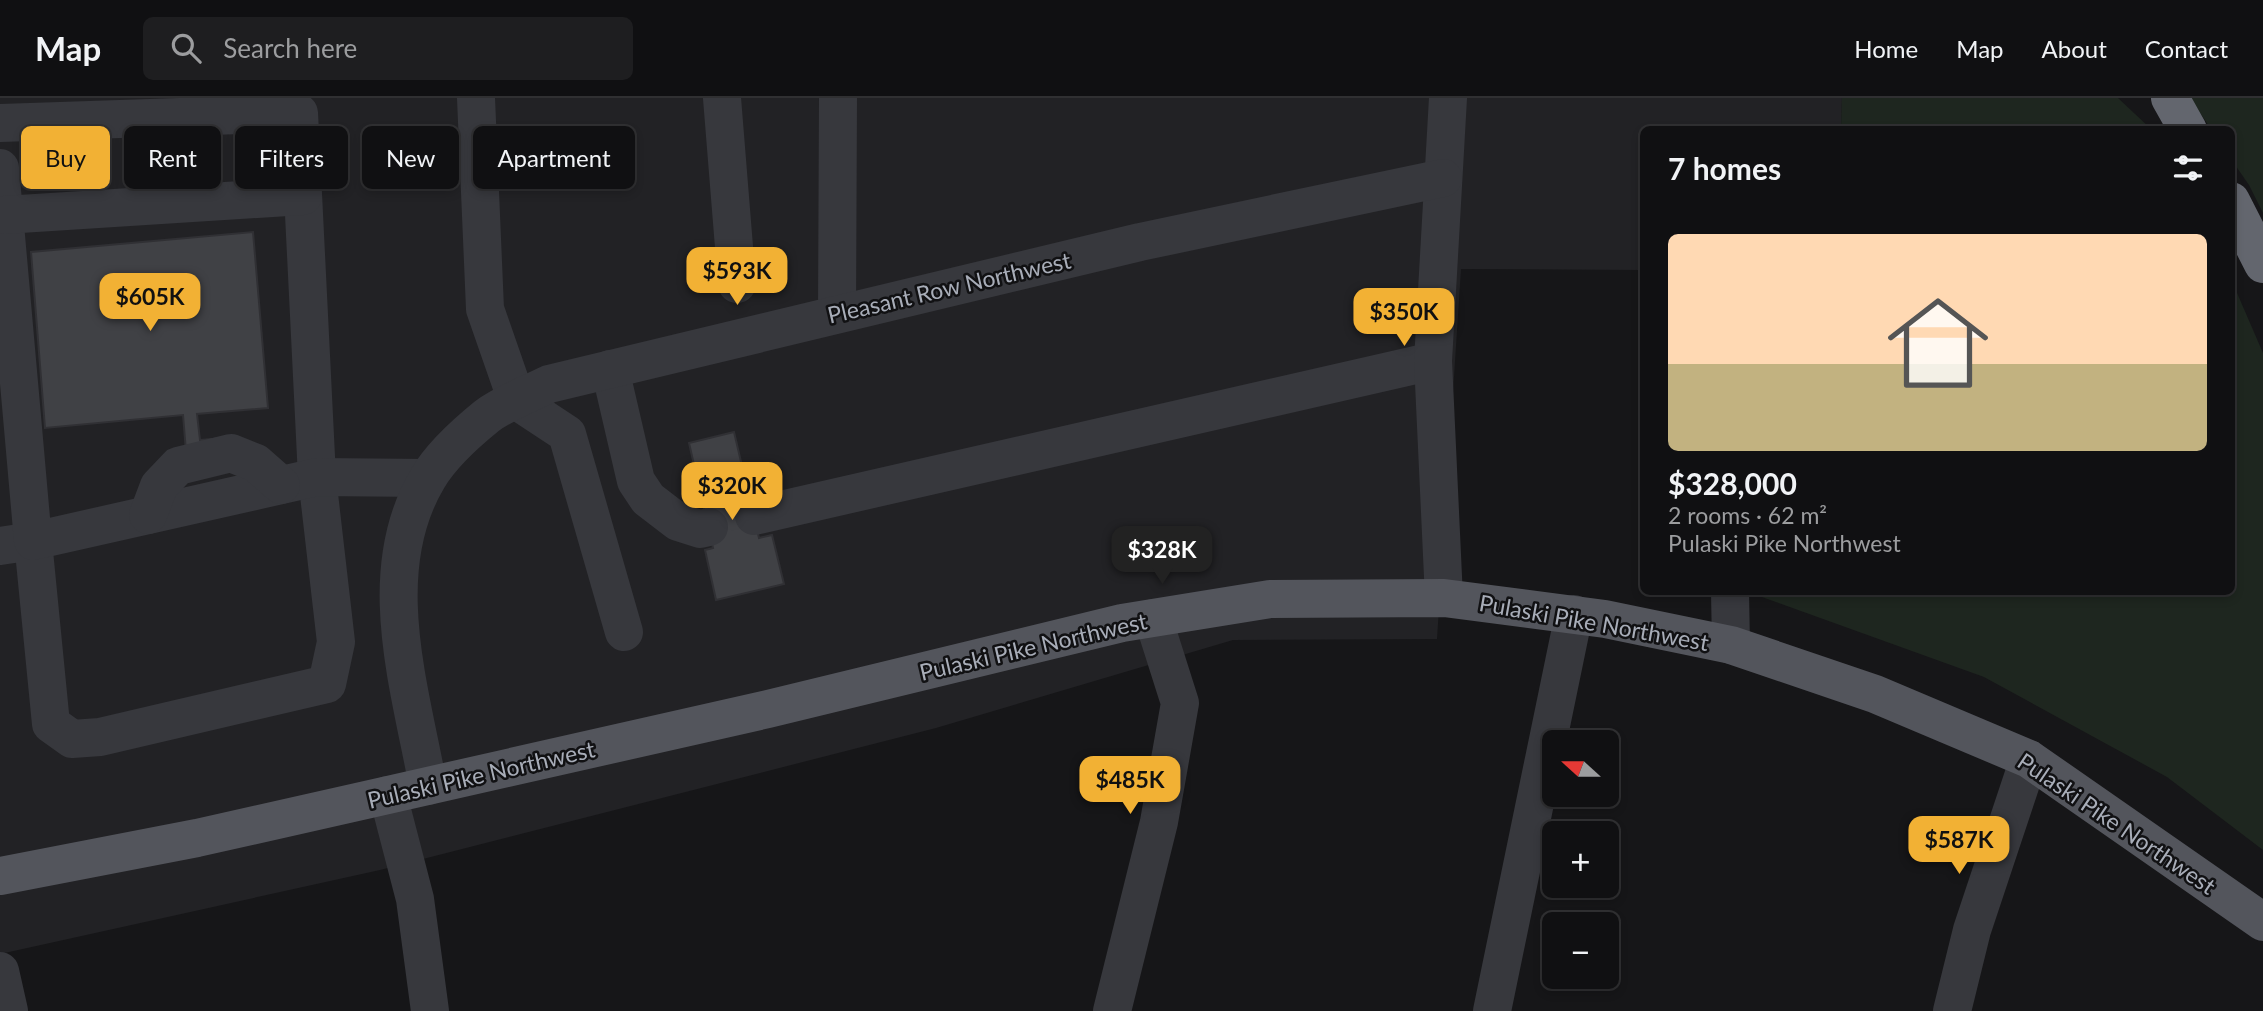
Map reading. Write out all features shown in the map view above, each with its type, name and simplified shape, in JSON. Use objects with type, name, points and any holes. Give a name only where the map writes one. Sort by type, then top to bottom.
[{"type":"highway","points":[[2169,98],[2186,126]]},
{"type":"highway","points":[[2235,209],[2263,264]]},
{"type":"main road","name":"Pulaski Pike Northwest","points":[[0,876],[197,838],[428,786],[768,709],[1122,623],[1270,599],[1444,598],[1605,619],[1731,645],[1875,694],[2029,759],[2263,922]]},
{"type":"street","points":[[477,98],[485,309],[517,401],[567,434],[624,632]]},
{"type":"street","points":[[722,98],[737,284]]},
{"type":"street","points":[[837,313],[838,98]]},
{"type":"street","points":[[1444,598],[1433,360],[1448,98]]},
{"type":"street","points":[[0,123],[299,113],[303,196],[299,481],[336,642],[327,684],[100,737],[72,739],[51,724],[17,544],[0,168]]},
{"type":"street","name":"Pleasant Row Northwest","points":[[428,786],[398,621],[403,537],[427,478],[445,455],[489,415],[549,384],[1140,242],[1443,178]]},
{"type":"street","points":[[4,215],[303,196]]},
{"type":"street","points":[[754,516],[1433,360]]},
{"type":"street","points":[[610,369],[636,481],[648,499],[678,522],[700,529],[709,527]]},
{"type":"street","points":[[17,544],[299,481],[427,478]]},
{"type":"street","points":[[1730,595],[1731,645]]},
{"type":"street","points":[[1492,1011],[1574,614]]},
{"type":"street","points":[[1112,1011],[1159,822],[1180,703],[1153,618]]},
{"type":"street","points":[[1952,1011],[1972,930],[2029,759]]},
{"type":"street","points":[[388,795],[415,899],[430,1011]]},
{"type":"street","points":[[0,971],[9,1011]]},
{"type":"shaded area","points":[[0,98],[1842,98],[1841,126],[1640,126],[1640,270],[1461,269],[1437,639],[1233,640],[936,728],[380,870],[0,954]]},
{"type":"shaded area","points":[[1842,98],[2118,98],[2148,126],[1841,126]]},
{"type":"shaded area","points":[[2190,98],[2263,98],[2263,213],[2235,165],[2235,126],[2209,126]]},
{"type":"shaded area","points":[[2235,288],[2263,353],[2263,850],[2167,777],[1984,677],[1762,597],[2235,595]]},
{"type":"building","points":[[253,232],[268,408],[197,414],[200,440],[224,438],[188,476],[183,415],[45,428],[31,252]]},
{"type":"building","points":[[734,432],[759,538],[772,535],[784,584],[716,600],[705,550],[713,548],[689,443]]}]
